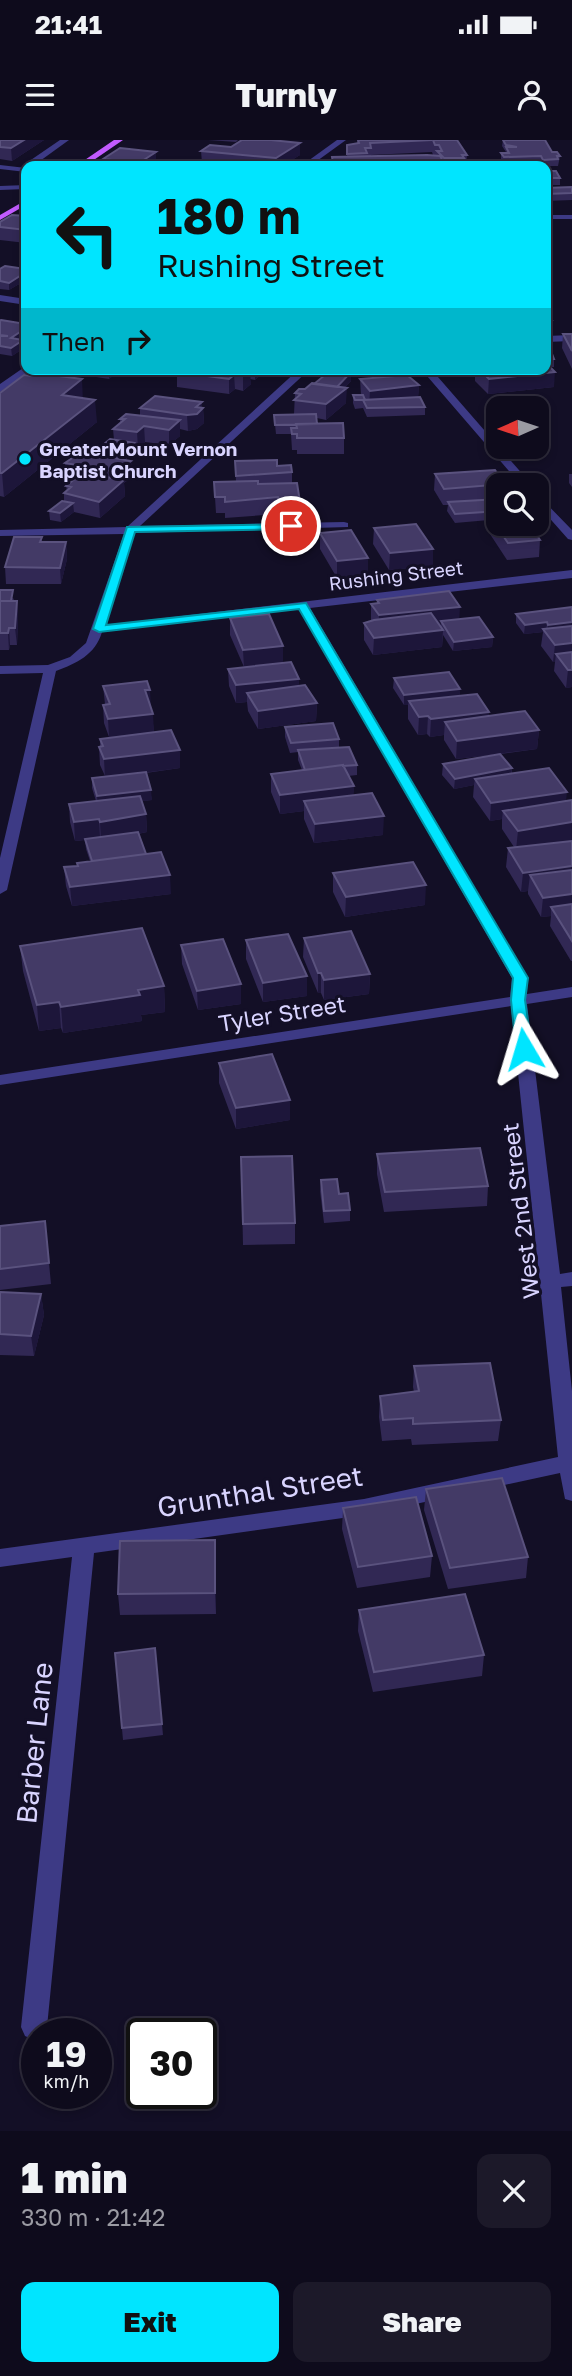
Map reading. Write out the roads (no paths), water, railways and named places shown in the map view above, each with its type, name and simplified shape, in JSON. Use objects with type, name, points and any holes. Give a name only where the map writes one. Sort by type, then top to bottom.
[{"type":"main road","points":[[88,161],[119,140]]},
{"type":"main road","points":[[0,218],[21,205]]},
{"type":"street","points":[[36,161],[65,140]]},
{"type":"street","points":[[313,161],[342,140]]},
{"type":"street","points":[[0,167],[21,168]]},
{"type":"street","points":[[0,188],[21,187]]},
{"type":"street","points":[[551,217],[572,217]]},
{"type":"street","points":[[0,298],[21,301]]},
{"type":"street","points":[[551,339],[572,338]]},
{"type":"street","points":[[0,389],[21,373]]},
{"type":"street","points":[[0,670],[50,669],[74,660],[92,645],[131,529],[299,375]]},
{"type":"street","points":[[431,375],[517,473]]},
{"type":"street","points":[[549,511],[572,537]]},
{"type":"street","points":[[0,533],[344,525]]},
{"type":"street","name":"Rushing Street","points":[[99,629],[572,574]]},
{"type":"street","name":"West 2nd Street","points":[[302,605],[520,978],[518,1000],[551,1281],[572,1493]]},
{"type":"street","points":[[0,890],[50,669]]},
{"type":"street","name":"Tyler Street","points":[[0,1080],[572,992]]},
{"type":"street","points":[[551,1281],[572,1279]]},
{"type":"street","name":"Grunthal Street","points":[[0,1558],[364,1507],[569,1463]]},
{"type":"street","name":"Barber Lane","points":[[35,2018],[84,1548]]},
{"type":"place","name":"GreaterMount Vernon Baptist Church","points":[[25,459]]}]
